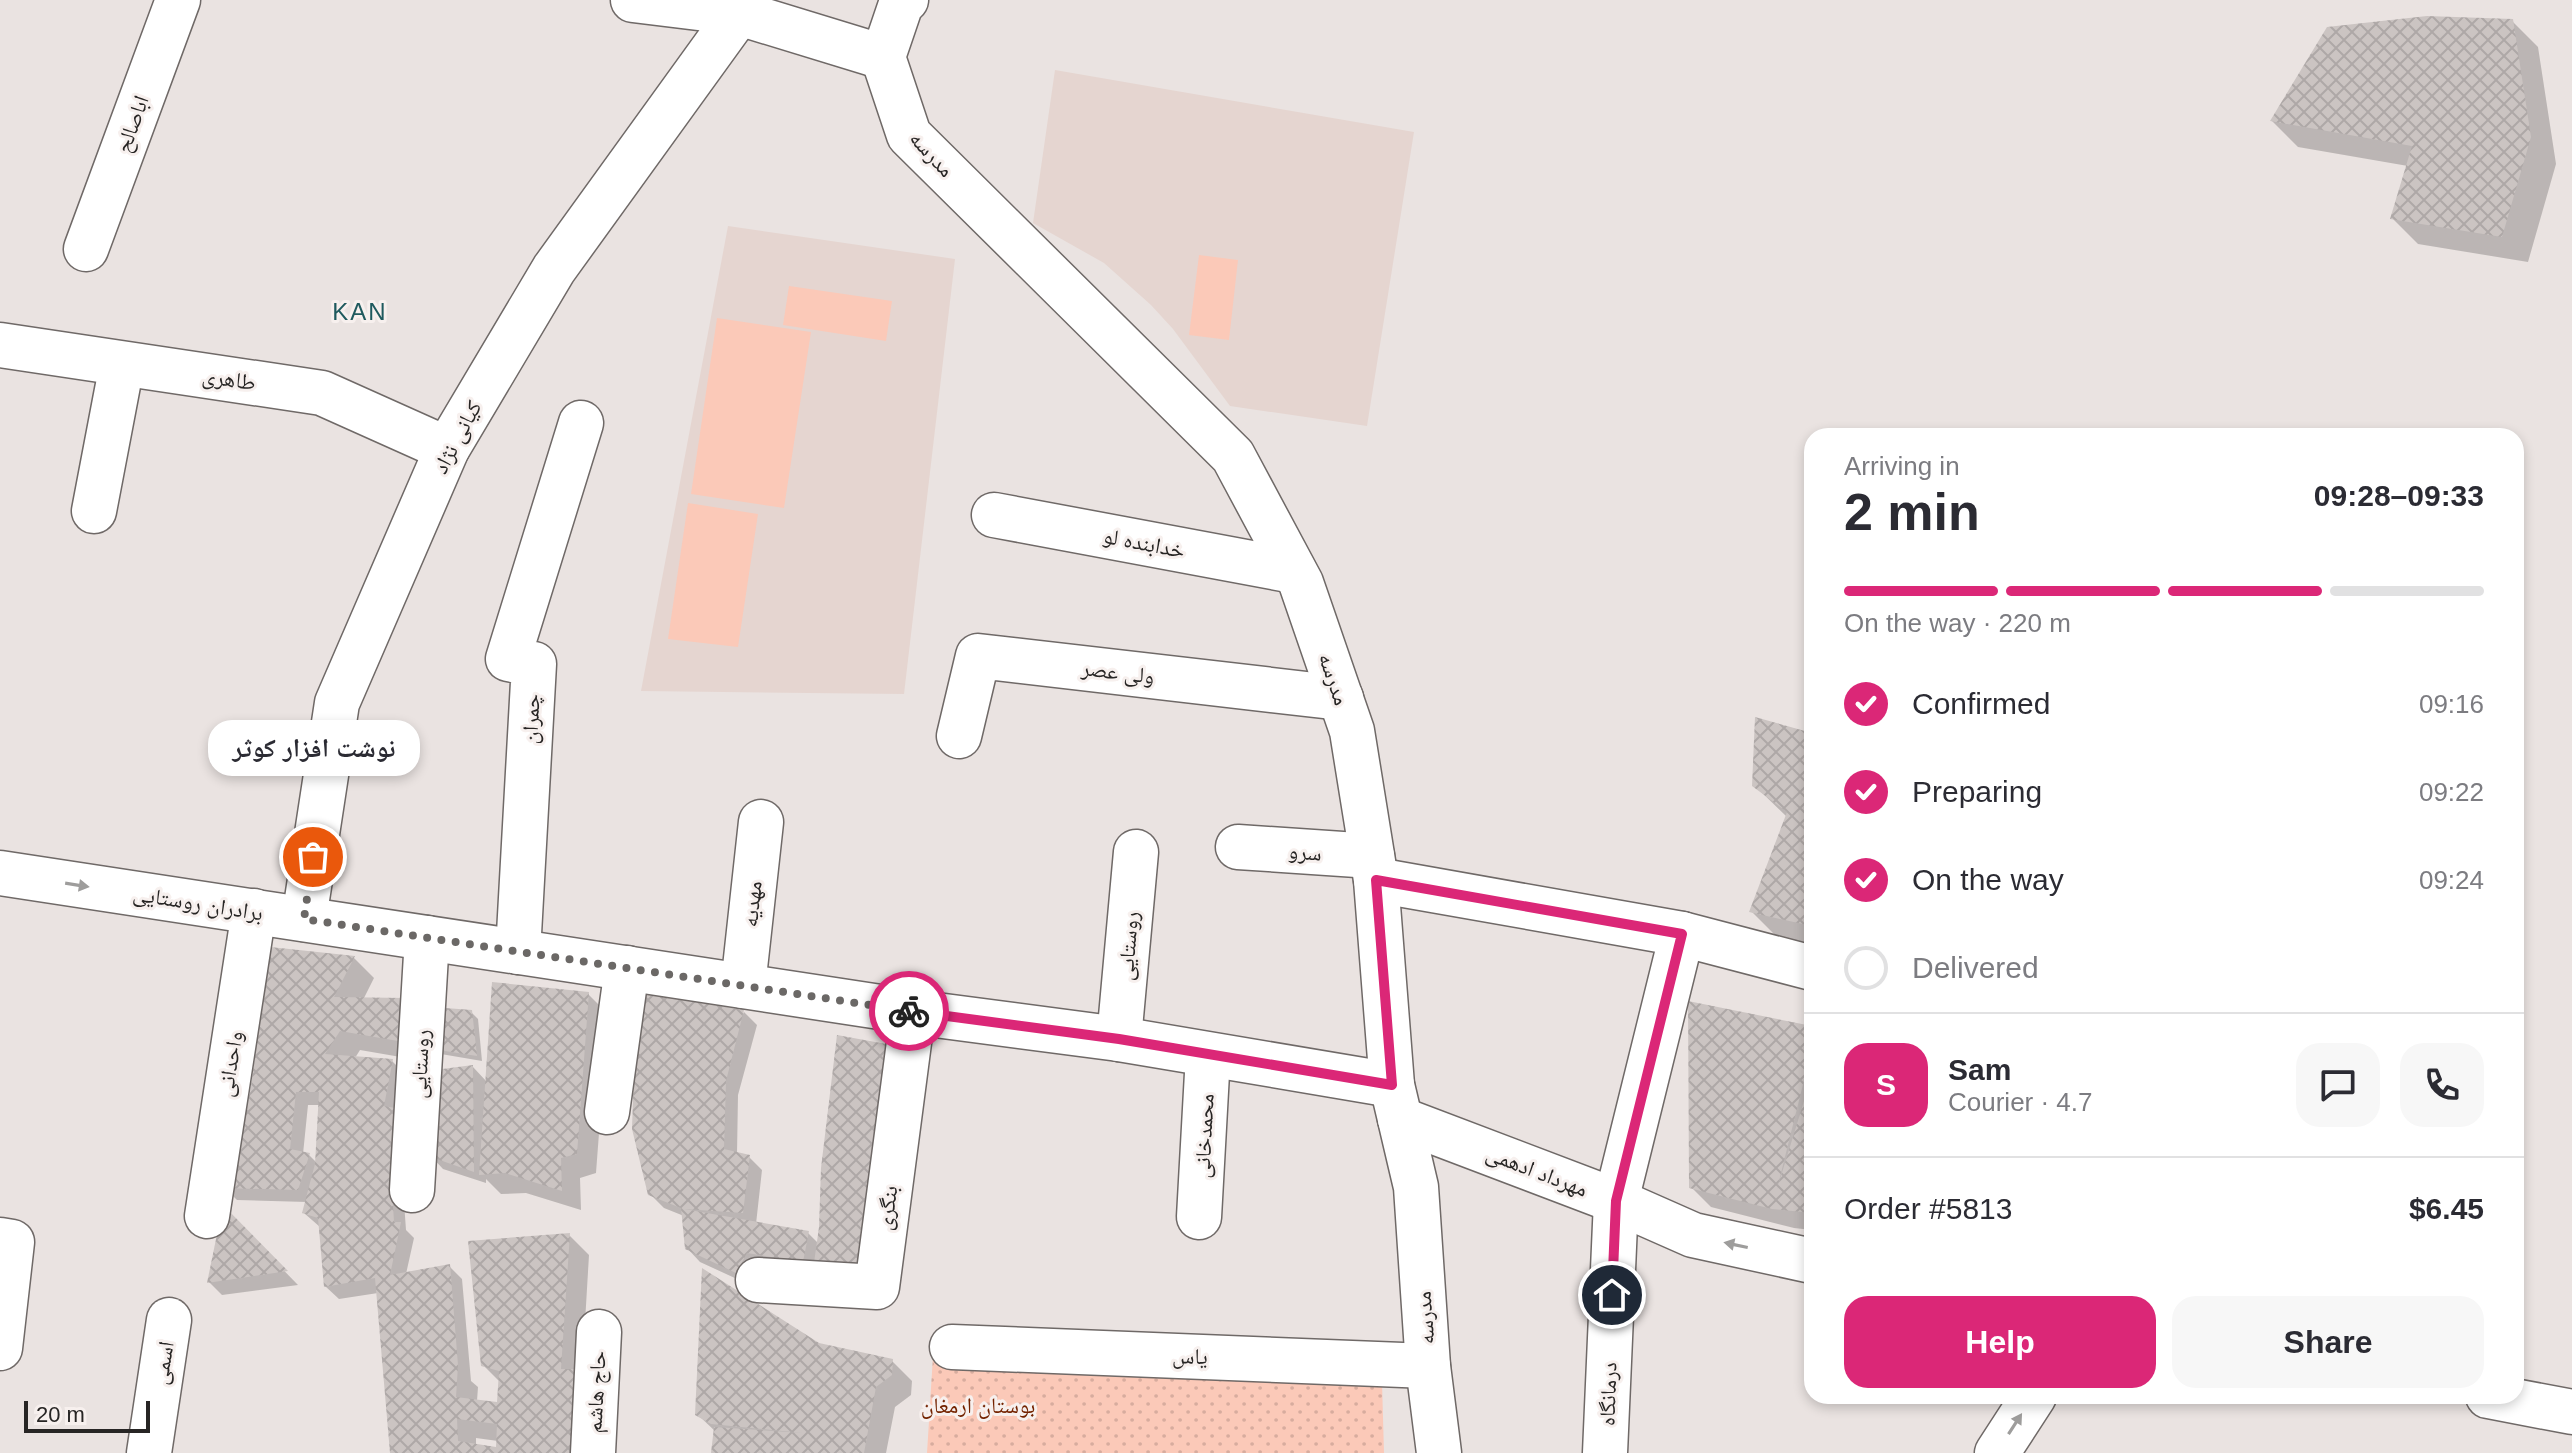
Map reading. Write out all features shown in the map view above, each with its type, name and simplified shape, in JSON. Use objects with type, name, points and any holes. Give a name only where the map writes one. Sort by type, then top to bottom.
[{"type":"street","name":"اباصالح","points":[[86,249],[178,0]]},
{"type":"street","points":[[633,0],[739,13],[883,57],[903,2]]},
{"type":"street","name":"کیانی نژاد","points":[[304,919],[337,703],[447,449],[554,269],[739,13]]},
{"type":"street","name":"مدرسه","points":[[883,57],[909,135],[1233,456],[1294,571],[1352,731],[1374,868],[1396,1102],[1416,1187],[1428,1366],[1439,1453]]},
{"type":"street","name":"طاهری","points":[[0,345],[322,393],[447,449]]},
{"type":"street","points":[[94,511],[122,364]]},
{"type":"street","name":"چمران","points":[[518,952],[534,664],[508,659],[581,423]]},
{"type":"street","name":"خدابنده لو","points":[[994,515],[1294,571]]},
{"type":"street","name":"ولی عصر","points":[[959,736],[978,656],[1341,698]]},
{"type":"street","name":"مهدیه","points":[[743,986],[761,822]]},
{"type":"street","name":"سرو","points":[[1238,847],[1374,868]]},
{"type":"street","name":"روستایی","points":[[1119,1039],[1136,852]]},
{"type":"street","points":[[1374,868],[1682,934],[1804,966]]},
{"type":"street","name":"برادران روستایی","points":[[0,873],[913,1012],[1119,1039],[1208,1055],[1396,1102]]},
{"type":"street","name":"واحدانی","points":[[207,1216],[254,911]]},
{"type":"street","name":"درمانگاه","points":[[1605,1453],[1616,1201],[1682,934]]},
{"type":"street","name":"روستایی","points":[[412,1190],[427,938]]},
{"type":"street","points":[[607,1112],[627,968]]},
{"type":"street","name":"بنگری","points":[[758,1280],[877,1287],[913,1012]]},
{"type":"street","name":"محمدخانی","points":[[1199,1217],[1208,1055]]},
{"type":"street","name":"مهرداد ادهمی","points":[[1396,1102],[1693,1235],[1804,1259]]},
{"type":"street","points":[[0,1240],[12,1242],[0,1348]]},
{"type":"street","name":"اسمی","points":[[149,1453],[169,1320]]},
{"type":"street","name":"حاج هاشم","points":[[593,1453],[599,1332]]},
{"type":"street","name":"یاس","points":[[952,1347],[1428,1366]]},
{"type":"street","points":[[2524,1403],[2572,1412]]},
{"type":"street","points":[[1997,1453],[2029,1404]]},
{"type":"shaded area","points":[[1055,70],[1414,132],[1367,426],[1230,406],[1173,329],[1151,305],[1104,263],[1033,223]]},
{"type":"shaded area","points":[[728,226],[955,259],[904,694],[641,691]]},
{"type":"green space","points":[[1199,255],[1238,260],[1229,340],[1189,335]]},
{"type":"green space","points":[[789,286],[892,301],[886,341],[783,325]]},
{"type":"green space","points":[[717,318],[811,332],[784,508],[691,494]]},
{"type":"green space","points":[[688,503],[758,514],[738,647],[668,639]]},
{"type":"green space","name":"بوستان ارمغان","points":[[933,1356],[1382,1382],[1384,1453],[927,1453]]},
{"type":"building","points":[[2427,16],[2513,19],[2531,137],[2502,237],[2390,219],[2412,146],[2270,121],[2327,27]]},
{"type":"building","points":[[1755,717],[1804,731],[1804,924],[1749,912],[1787,812],[1752,786]]},
{"type":"building","points":[[261,946],[355,956],[334,997],[406,998],[398,1041],[340,1031],[325,1054],[393,1059],[384,1106],[395,1108],[391,1173],[394,1222],[401,1222],[390,1275],[450,1264],[458,1365],[456,1397],[497,1402],[499,1371],[481,1366],[468,1241],[570,1233],[561,1369],[581,1369],[569,1453],[390,1453],[375,1278],[324,1287],[318,1218],[302,1213],[315,1164],[319,1092],[296,1092],[290,1149],[310,1153],[298,1190],[222,1188],[233,1138],[250,1093],[256,1049],[247,998]],"holes":[[[457,1419],[497,1424],[496,1447],[458,1441]]]},
{"type":"building","points":[[492,982],[589,992],[577,1154],[561,1158],[562,1191],[505,1173],[479,1175]]},
{"type":"building","points":[[642,993],[744,1010],[726,1081],[724,1149],[750,1155],[743,1213],[684,1209],[809,1231],[803,1262],[747,1253],[736,1273],[685,1249],[681,1208],[648,1195],[632,1129],[634,1067]]},
{"type":"building","points":[[1688,1001],[1804,1024],[1804,1080],[1777,1189],[1804,1101],[1804,1212],[1772,1209],[1689,1188]]},
{"type":"building","points":[[432,1007],[472,1010],[477,1056],[426,1048]]},
{"type":"building","points":[[837,1035],[897,1046],[867,1272],[814,1263],[821,1168]]},
{"type":"building","points":[[473,1065],[474,1172],[428,1156],[427,1071]]},
{"type":"building","points":[[223,1205],[288,1271],[207,1283]]},
{"type":"building","points":[[702,1268],[819,1343],[893,1359],[892,1375],[876,1387],[864,1453],[711,1453],[714,1427],[803,1433],[711,1424],[695,1415]]},
{"type":"way so far","points":[[313,857],[304,919],[909,1011]]},
{"type":"place","name":"نوشت افزار کوثر","points":[[313,857]]},
{"type":"district","name":"KAN","points":[[360,311]]},
{"type":"route","points":[[909,1011],[1119,1039],[1392,1085],[1376,880],[1682,934],[1616,1201],[1612,1295]]}]
